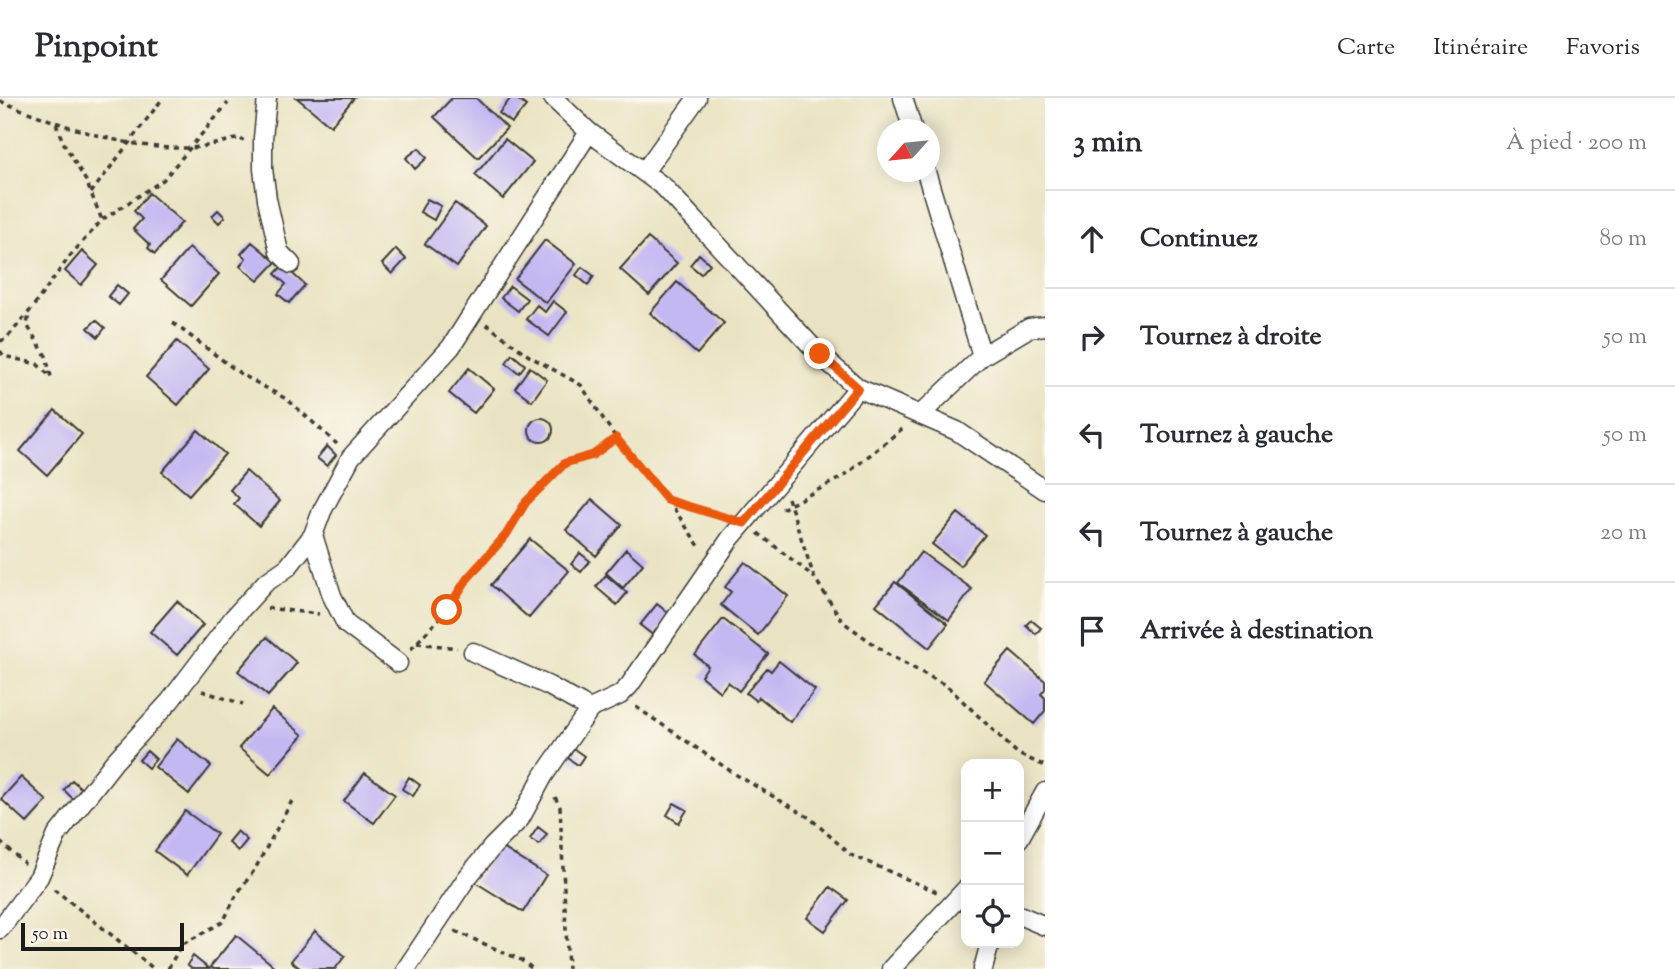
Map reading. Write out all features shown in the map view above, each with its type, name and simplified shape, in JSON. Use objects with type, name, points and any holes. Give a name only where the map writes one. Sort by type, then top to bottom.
[{"type":"street","points":[[267,98],[263,138],[267,199],[279,252],[291,264]]},
{"type":"street","points":[[553,98],[589,132],[664,187],[820,354],[858,388],[957,431],[1045,490]]},
{"type":"street","points":[[644,172],[697,98]]},
{"type":"street","points":[[903,98],[910,119]]},
{"type":"street","points":[[0,929],[39,877],[57,835],[114,762],[179,690],[244,606],[265,583],[288,567],[313,535],[322,510],[351,457],[452,347],[589,132]]},
{"type":"street","points":[[929,182],[982,356]]},
{"type":"street","points":[[920,415],[982,356],[1030,328],[1045,326]]},
{"type":"street","points":[[406,969],[467,879],[493,846],[520,819],[544,775],[590,709],[620,695],[629,686],[711,566],[744,523],[858,388]]},
{"type":"street","points":[[313,535],[332,596],[346,624],[398,663]]},
{"type":"street","points":[[473,652],[549,686],[590,709]]},
{"type":"street","points":[[1024,830],[1045,793]]},
{"type":"street","points":[[891,969],[961,894]]},
{"type":"street","points":[[1024,917],[1045,926]]},
{"type":"street","points":[[983,969],[989,948]]},
{"type":"path","points":[[91,193],[163,98]]},
{"type":"path","points":[[0,101],[56,123],[138,146],[190,148],[241,138],[263,169]]},
{"type":"path","points":[[0,341],[6,339],[29,312],[102,220],[163,180],[228,103]]},
{"type":"path","points":[[56,123],[62,142],[91,193],[102,220]]},
{"type":"path","points":[[0,351],[4,356],[37,364],[51,377],[46,356],[27,325],[29,312]]},
{"type":"path","points":[[474,315],[529,356],[581,385],[616,438],[667,500],[711,566]]},
{"type":"path","points":[[173,323],[242,374],[288,400],[351,457]]},
{"type":"path","points":[[779,510],[844,476],[920,415]]},
{"type":"path","points":[[398,663],[447,610],[467,579],[506,535],[526,502],[565,463],[593,455],[616,438]]},
{"type":"path","points":[[783,480],[814,577],[843,622],[889,655],[947,686],[1018,754],[1045,765]]},
{"type":"path","points":[[667,500],[744,523],[814,577]]},
{"type":"path","points":[[244,606],[329,616],[346,624]]},
{"type":"path","points":[[417,643],[473,652]]},
{"type":"path","points":[[179,690],[200,691],[243,704]]},
{"type":"path","points":[[620,695],[724,767],[810,818],[850,855],[913,883],[961,894]]},
{"type":"path","points":[[544,775],[560,807],[568,969]]},
{"type":"path","points":[[168,969],[181,945],[223,922],[293,799]]},
{"type":"path","points":[[0,842],[39,877],[154,969]]},
{"type":"path","points":[[426,939],[454,930],[521,960],[533,969]]},
{"type":"building","points":[[297,98],[354,98],[331,126]]},
{"type":"building","points":[[452,98],[476,98],[507,128],[478,158],[434,117]]},
{"type":"building","points":[[511,98],[516,98],[526,106],[512,123],[499,113]]},
{"type":"building","points":[[505,139],[533,162],[503,199],[475,175]]},
{"type":"building","points":[[419,148],[427,158],[415,169],[406,158]]},
{"type":"building","points":[[149,193],[182,222],[155,254],[148,248],[150,245],[133,229],[142,219],[134,211]]},
{"type":"building","points":[[427,199],[441,206],[434,220],[420,212]]},
{"type":"building","points":[[455,203],[486,226],[457,267],[425,244]]},
{"type":"building","points":[[218,210],[225,217],[219,223],[212,216]]},
{"type":"building","points":[[648,238],[677,263],[649,295],[620,269]]},
{"type":"building","points":[[545,240],[576,264],[546,303],[515,279]]},
{"type":"building","points":[[252,242],[276,262],[258,281],[240,266],[246,258],[241,254]]},
{"type":"building","points":[[189,248],[219,274],[191,306],[161,280]]},
{"type":"building","points":[[396,249],[406,259],[392,274],[382,264]]},
{"type":"building","points":[[82,251],[98,265],[81,285],[65,271]]},
{"type":"building","points":[[699,254],[710,264],[701,274],[690,265]]},
{"type":"building","points":[[283,265],[305,285],[289,303],[278,294],[286,284],[275,274]]},
{"type":"building","points":[[582,267],[594,276],[588,285],[576,275]]},
{"type":"building","points":[[677,282],[724,323],[697,354],[650,313]]},
{"type":"building","points":[[117,285],[128,294],[119,305],[108,296]]},
{"type":"building","points":[[510,286],[527,299],[518,311],[501,298]]},
{"type":"building","points":[[553,301],[567,312],[549,336],[526,319],[537,305],[545,312]]},
{"type":"building","points":[[96,320],[105,328],[98,337],[88,328]]},
{"type":"building","points":[[177,341],[209,369],[178,405],[146,377]]},
{"type":"building","points":[[512,354],[525,365],[519,373],[506,363]]},
{"type":"building","points":[[530,367],[547,380],[532,401],[515,388]]},
{"type":"building","points":[[469,368],[494,389],[474,413],[449,393]]},
{"type":"building","points":[[55,410],[82,434],[47,475],[20,451]]},
{"type":"building","points":[[541,418],[549,422],[553,430],[549,438],[541,442],[533,438],[529,430],[533,422]]},
{"type":"building","points":[[198,430],[225,454],[189,495],[162,472]]},
{"type":"building","points":[[327,446],[336,455],[327,466],[317,458]]},
{"type":"building","points":[[246,471],[280,501],[259,526],[234,504],[239,498],[230,490]]},
{"type":"building","points":[[592,499],[622,525],[596,556],[566,530]]},
{"type":"building","points":[[958,513],[985,535],[960,566],[932,544]]},
{"type":"building","points":[[530,539],[569,571],[529,618],[491,585]]},
{"type":"building","points":[[626,549],[643,564],[623,588],[606,573]]},
{"type":"building","points":[[921,552],[972,589],[949,620],[898,583]]},
{"type":"building","points":[[580,553],[590,561],[581,572],[571,564]]},
{"type":"building","points":[[745,562],[788,596],[758,635],[721,605],[731,592],[725,587]]},
{"type":"building","points":[[606,575],[627,593],[617,605],[596,587]]},
{"type":"building","points":[[895,582],[948,624],[929,648],[876,605]]},
{"type":"building","points":[[177,601],[203,625],[177,655],[150,632]]},
{"type":"building","points":[[657,604],[671,615],[654,636],[640,625]]},
{"type":"building","points":[[723,619],[768,654],[739,691],[728,682],[720,692],[701,676],[708,666],[695,655]]},
{"type":"building","points":[[1031,620],[1041,628],[1036,634],[1026,625]]},
{"type":"building","points":[[267,637],[297,663],[268,696],[238,671]]},
{"type":"building","points":[[1010,651],[1045,681],[1045,689],[1041,694],[1045,698],[1045,711],[1034,724],[984,681]]},
{"type":"building","points":[[779,661],[815,690],[790,722],[759,697],[756,701],[746,693],[767,668],[771,671]]},
{"type":"building","points":[[272,709],[303,735],[270,774],[239,748]]},
{"type":"building","points":[[177,739],[211,766],[189,794],[155,767]]},
{"type":"building","points":[[574,749],[584,756],[578,765],[568,758]]},
{"type":"building","points":[[147,751],[156,759],[148,768],[139,760]]},
{"type":"building","points":[[365,773],[395,795],[374,823],[344,801]]},
{"type":"building","points":[[21,777],[47,801],[27,823],[1,799]]},
{"type":"building","points":[[409,777],[420,785],[413,796],[402,789]]},
{"type":"building","points":[[72,780],[83,790],[74,800],[64,790]]},
{"type":"building","points":[[674,803],[687,810],[679,823],[667,815]]},
{"type":"building","points":[[185,811],[217,834],[187,875],[155,851]]},
{"type":"building","points":[[538,827],[547,834],[539,845],[530,839]]},
{"type":"building","points":[[237,831],[247,840],[238,851],[228,842]]},
{"type":"building","points":[[498,845],[546,875],[523,912],[475,882]]},
{"type":"building","points":[[830,887],[848,900],[825,931],[807,918]]},
{"type":"building","points":[[315,931],[345,956],[335,969],[301,969],[291,961]]},
{"type":"building","points":[[236,935],[275,967],[210,967]]},
{"type":"building","points":[[193,956],[209,969],[192,969],[187,965]]},
{"type":"route","points":[[447,610],[467,579],[506,535],[526,502],[565,463],[593,455],[616,438],[667,500],[744,523],[858,388],[820,354]]}]
